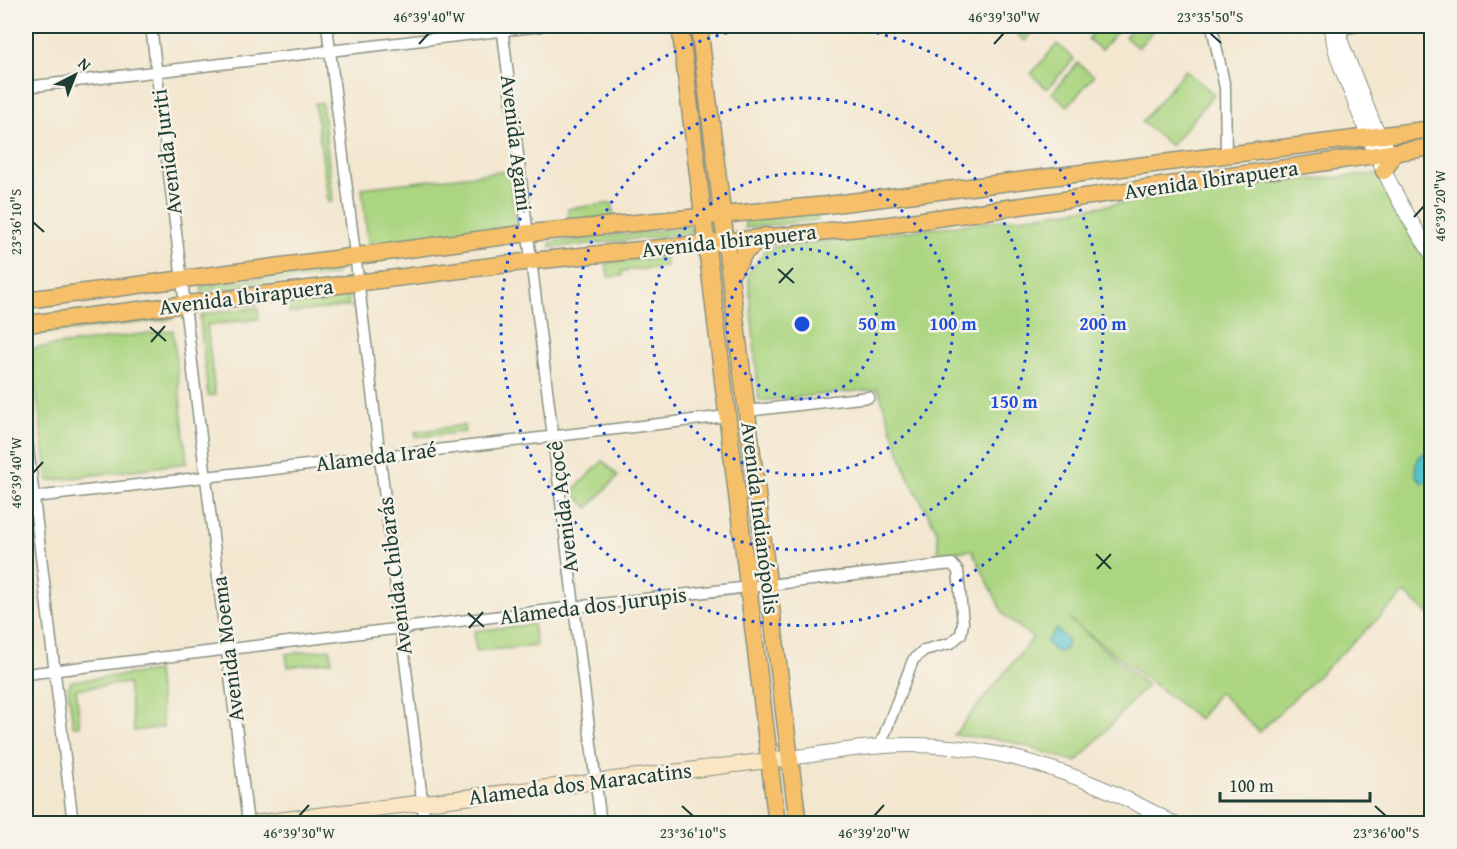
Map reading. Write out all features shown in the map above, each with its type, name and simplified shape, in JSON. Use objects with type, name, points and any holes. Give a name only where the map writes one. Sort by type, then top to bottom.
[{"type":"main road","name":"Avenida Indianópolis","points":[[680,26],[777,824]]},
{"type":"main road","points":[[693,26],[702,48]]},
{"type":"main road","points":[[699,26],[702,48]]},
{"type":"main road","name":"Avenida Indianópolis","points":[[702,48],[798,824]]},
{"type":"main road","name":"Avenida Ibirapuera","points":[[26,300],[529,233],[722,213],[827,205],[1431,129]]},
{"type":"main road","name":"Avenida Ibirapuera","points":[[26,324],[532,261],[889,225],[1431,147]]},
{"type":"main road","points":[[1384,171],[1386,153]]},
{"type":"main road","points":[[730,276],[745,252],[766,236]]},
{"type":"main road","name":"Alameda dos Maracatins","points":[[248,823],[790,758]]},
{"type":"street","name":"Avenida Juriti","points":[[151,26],[181,279]]},
{"type":"street","name":"Avenida Chibarás","points":[[327,26],[425,824]]},
{"type":"street","points":[[26,87],[503,28],[541,26]]},
{"type":"street","points":[[1212,26],[1225,88],[1226,154]]},
{"type":"street","points":[[1358,26],[1338,29],[1374,136],[1386,153]]},
{"type":"street","name":"Avenida Agami","points":[[503,28],[532,261]]},
{"type":"street","points":[[1384,171],[1396,197],[1431,254]]},
{"type":"street","name":"Avenida Açocê","points":[[532,261],[600,824]]},
{"type":"street","points":[[181,279],[184,304]]},
{"type":"street","name":"Avenida Moema","points":[[184,304],[248,823]]},
{"type":"street","points":[[747,411],[869,397]]},
{"type":"street","name":"Alameda Iraé","points":[[29,498],[380,455],[728,416]]},
{"type":"street","points":[[26,431],[29,498],[73,824]]},
{"type":"street","name":"Alameda dos Jurupis","points":[[26,674],[769,584],[947,564],[955,566],[958,571],[962,634],[951,643],[924,650],[913,660],[880,746]]},
{"type":"street","points":[[790,758],[880,746],[939,746],[1006,755],[1082,778],[1171,821]]},
{"type":"street","points":[[1138,804],[1152,822],[1171,821]]},
{"type":"green space","points":[[1014,26],[1038,26],[1025,41],[1011,29]]},
{"type":"green space","points":[[1099,26],[1122,26],[1101,50],[1088,39]]},
{"type":"green space","points":[[1134,26],[1157,26],[1138,48],[1125,37]]},
{"type":"green space","points":[[1057,44],[1074,59],[1047,89],[1031,74]]},
{"type":"green space","points":[[1078,63],[1094,76],[1068,106],[1052,93]]},
{"type":"green space","points":[[1185,70],[1214,94],[1171,146],[1142,122]]},
{"type":"green space","points":[[315,103],[322,103],[333,201],[328,202]]},
{"type":"green space","points":[[509,171],[515,221],[511,227],[368,244],[362,188]]},
{"type":"green space","points":[[1376,174],[1431,270],[1431,616],[1405,593],[1259,732],[1219,692],[1199,719],[1069,619],[1147,685],[1077,762],[1005,740],[954,735],[1033,638],[1004,615],[972,550],[939,553],[937,531],[908,477],[878,389],[759,401],[748,274],[767,248],[1027,217],[1244,185]]},
{"type":"green space","points":[[612,203],[614,217],[569,222],[568,209]]},
{"type":"green space","points":[[817,214],[818,220],[745,228],[745,221]]},
{"type":"green space","points":[[692,227],[693,233],[551,248],[550,242]]},
{"type":"green space","points":[[665,257],[666,267],[622,271],[622,276],[608,277],[606,263]]},
{"type":"green space","points":[[335,269],[336,275],[202,292],[201,286]]},
{"type":"green space","points":[[348,295],[349,306],[289,313],[288,303]]},
{"type":"green space","points":[[258,307],[259,319],[207,325],[215,395],[208,396],[200,318],[204,314]]},
{"type":"green space","points":[[172,316],[172,319],[30,335],[30,332]]},
{"type":"green space","points":[[173,330],[187,463],[48,481],[31,351],[35,348]]},
{"type":"green space","points":[[464,425],[465,432],[416,437],[415,432]]},
{"type":"green space","points":[[603,461],[618,476],[588,508],[572,491]]},
{"type":"green space","points":[[533,624],[536,646],[476,651],[474,631]]},
{"type":"green space","points":[[330,649],[332,661],[288,667],[286,654]]},
{"type":"green space","points":[[157,671],[163,727],[134,731],[128,683],[76,689],[80,726],[73,726],[68,687],[72,681]]},
{"type":"water","points":[[1431,450],[1431,480],[1422,483],[1416,474],[1416,464],[1421,456]]},
{"type":"water","points":[[1056,629],[1068,641],[1067,647],[1061,652],[1055,651],[1046,642]]}]
